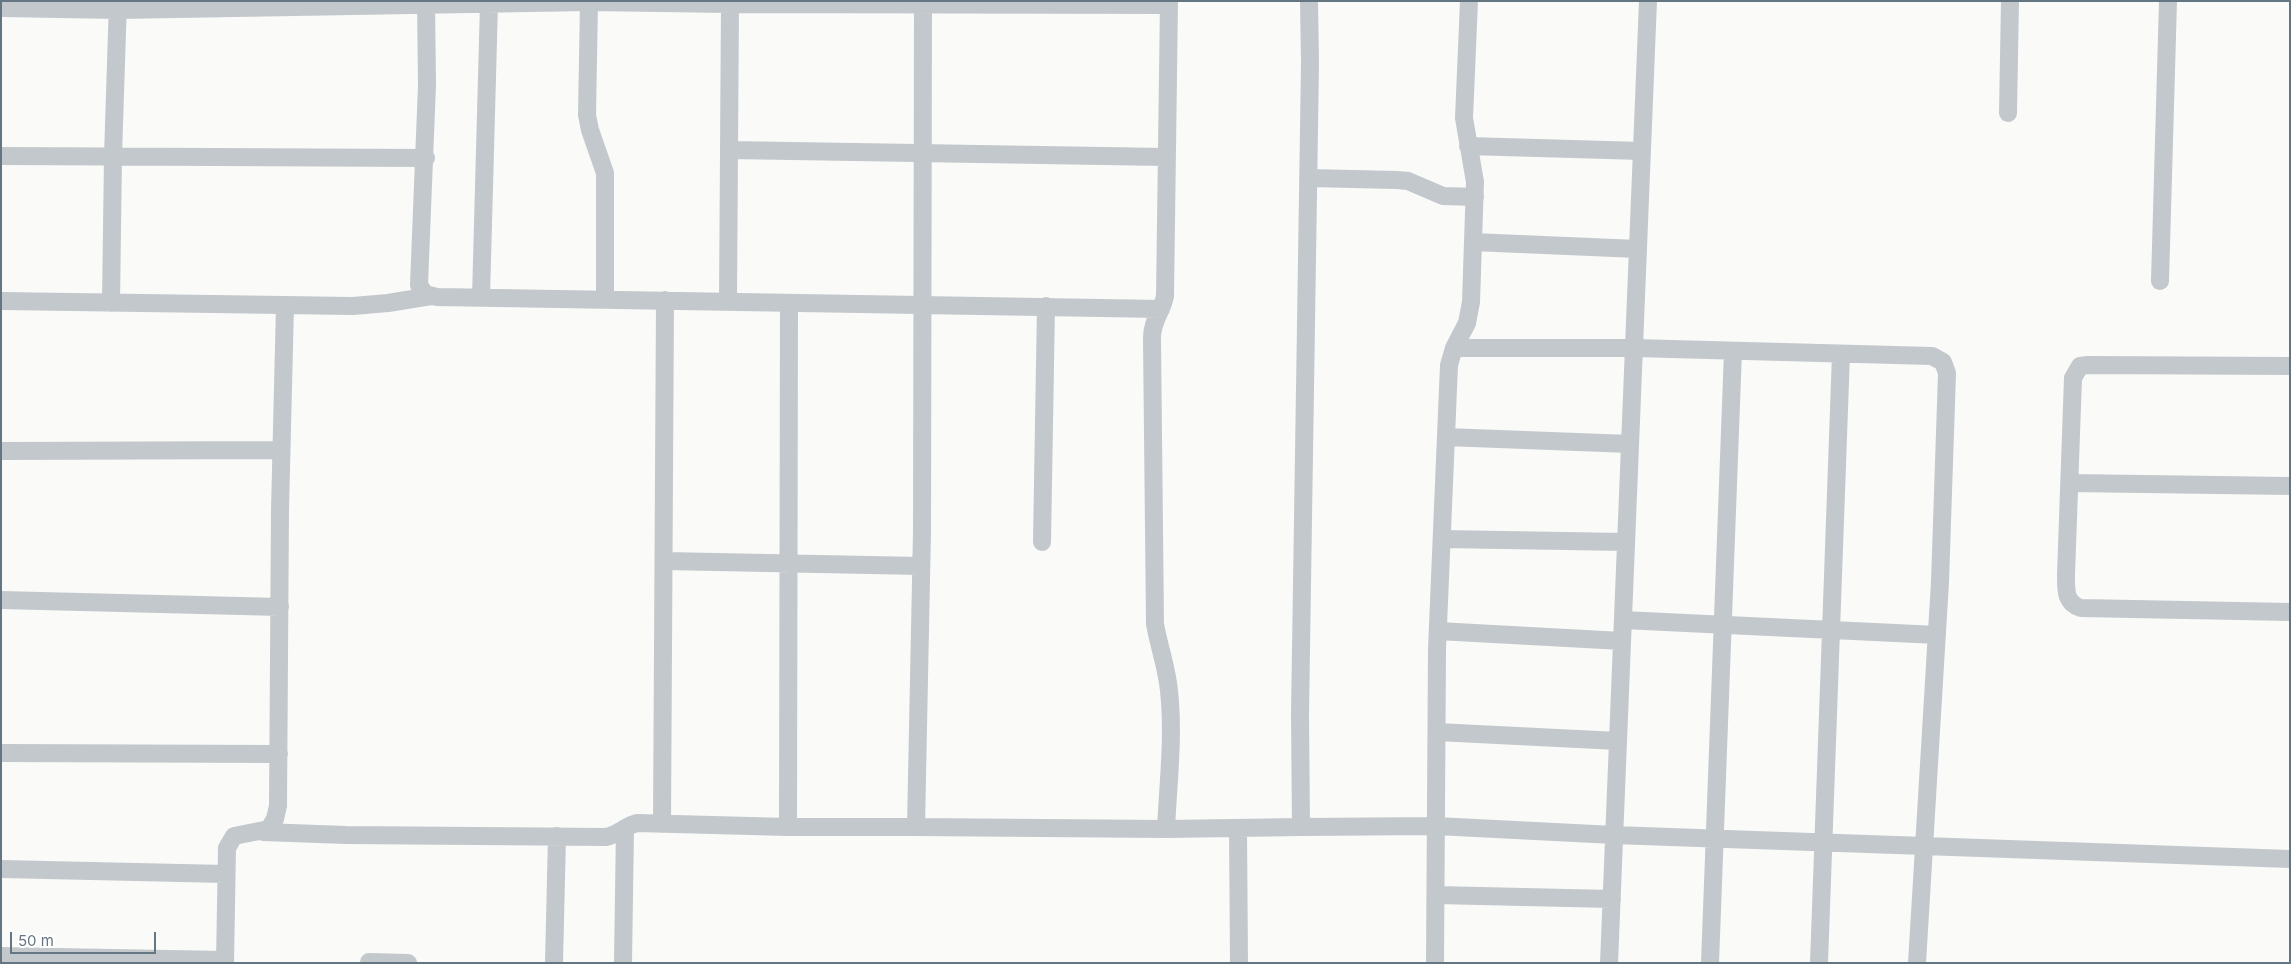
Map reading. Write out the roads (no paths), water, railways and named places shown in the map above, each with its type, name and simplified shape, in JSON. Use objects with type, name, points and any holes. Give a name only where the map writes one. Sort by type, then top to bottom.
[{"type":"street","points":[[1301,827],[1308,1]]},
{"type":"street","points":[[1435,963],[1438,631],[1449,365],[1454,348],[1468,323],[1474,242],[1474,168],[1468,146],[1464,118],[1469,1]]},
{"type":"street","points":[[1609,963],[1648,1]]},
{"type":"street","points":[[2008,113],[2010,1]]},
{"type":"street","points":[[2160,281],[2168,1]]},
{"type":"street","points":[[589,2],[587,115],[590,130],[605,173],[605,300]]},
{"type":"street","points":[[1,8],[589,2],[1169,3],[1165,296],[1152,328],[1155,624],[1158,642],[1164,656],[1170,692],[1166,829]]},
{"type":"street","points":[[426,3],[426,158],[419,285],[421,290],[430,296]]},
{"type":"street","points":[[728,302],[730,3]]},
{"type":"street","points":[[916,827],[921,566],[923,3]]},
{"type":"street","points":[[481,297],[489,4]]},
{"type":"street","points":[[111,303],[118,6]]},
{"type":"street","points":[[1468,146],[1642,151]]},
{"type":"street","points":[[729,150],[1166,157]]},
{"type":"street","points":[[1,156],[426,158]]},
{"type":"street","points":[[1308,178],[1408,181],[1443,196],[1475,197]]},
{"type":"street","points":[[1474,242],[1638,249]]},
{"type":"street","points":[[1,301],[372,305],[430,296],[1160,309]]},
{"type":"street","points":[[662,824],[665,300]]},
{"type":"street","points":[[788,827],[789,303]]},
{"type":"street","points":[[263,832],[273,824],[278,806],[281,450],[285,305]]},
{"type":"street","points":[[1042,542],[1046,306]]},
{"type":"street","points":[[1454,348],[1634,348],[1932,356],[1938,358],[1946,366],[1937,635],[1917,963]]},
{"type":"street","points":[[1710,963],[1733,351]]},
{"type":"street","points":[[1819,963],[1840,354]]},
{"type":"street","points":[[2290,366],[2088,364],[2080,366],[2074,378],[2066,587],[2069,601],[2074,606],[2081,608],[2290,612]]},
{"type":"street","points":[[1446,437],[1630,444]]},
{"type":"street","points":[[1,451],[281,450]]},
{"type":"street","points":[[2070,483],[2290,486]]},
{"type":"street","points":[[1442,539],[1626,542]]},
{"type":"street","points":[[664,561],[789,565],[921,566]]},
{"type":"street","points":[[1,600],[280,606]]},
{"type":"street","points":[[1623,620],[1937,635]]},
{"type":"street","points":[[1438,631],[1622,641]]},
{"type":"street","points":[[1436,732],[1618,740]]},
{"type":"street","points":[[1,754],[279,754]]},
{"type":"street","points":[[1,956],[225,961],[226,848],[229,841],[240,834],[263,832],[346,835],[606,836],[614,835],[637,823],[788,827],[1166,829],[1436,826],[1614,835],[2290,859]]},
{"type":"street","points":[[623,963],[625,828]]},
{"type":"street","points":[[1238,828],[1239,963]]},
{"type":"street","points":[[554,963],[557,836]]},
{"type":"street","points":[[1,869],[226,874]]},
{"type":"street","points":[[1436,895],[1612,899]]},
{"type":"street","points":[[369,962],[408,963]]}]
